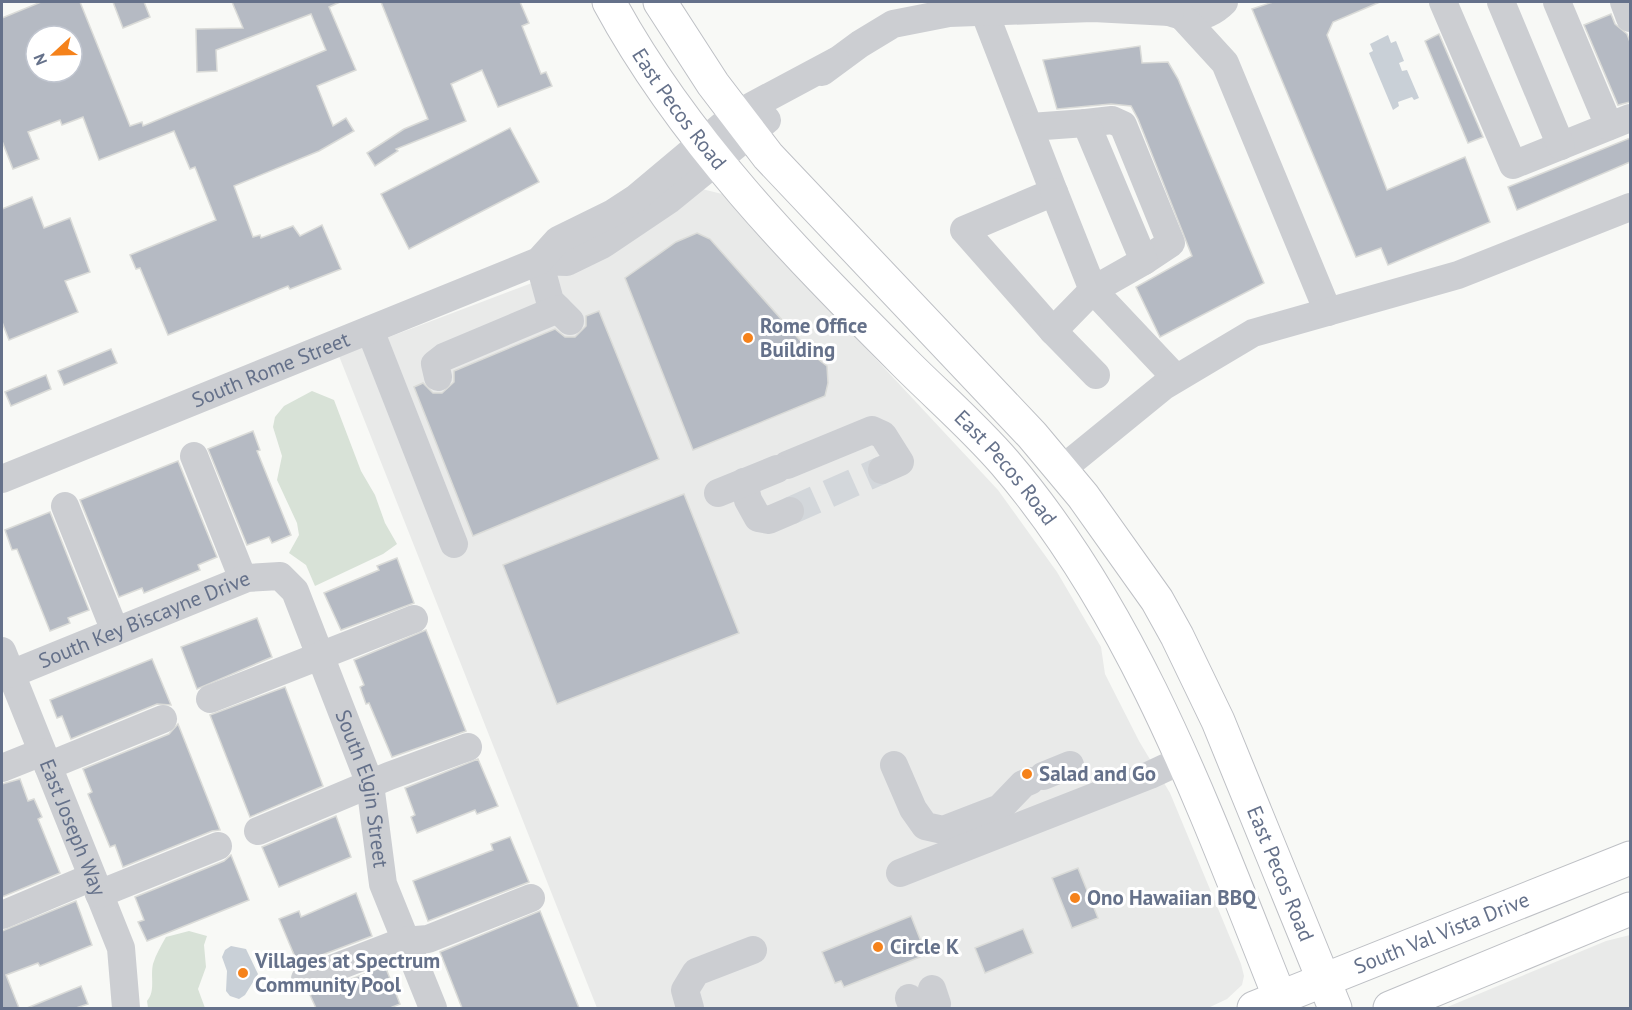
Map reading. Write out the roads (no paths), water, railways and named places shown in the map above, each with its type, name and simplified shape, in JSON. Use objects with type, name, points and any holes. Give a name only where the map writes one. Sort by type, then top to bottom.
[{"type":"main road","name":"East Pecos Road","points":[[609,2],[642,56],[709,152],[888,345],[974,429],[1006,465],[1092,582],[1149,689],[1182,760],[1273,1005]]},
{"type":"main road","name":"East Pecos Road","points":[[660,2],[743,124],[908,306],[1032,435],[1141,577],[1177,636],[1200,682],[1329,994]]},
{"type":"main road","points":[[1036,505],[1052,497],[1058,498],[1096,552],[1141,577]]},
{"type":"main road","name":"South Val Vista Drive","points":[[1273,1005],[1329,994],[1630,858]]},
{"type":"main road","points":[[1390,1008],[1630,909]]},
{"type":"street","name":"South Rome Street","points":[[2,479],[539,261],[558,240],[614,213],[709,152],[743,124],[892,24],[949,13],[1098,5],[1206,15],[1225,2]]},
{"type":"street","points":[[1225,2],[1225,63],[1328,312]]},
{"type":"street","points":[[1443,2],[1513,165],[1620,122],[1557,2]]},
{"type":"street","points":[[1500,2],[1560,146]]},
{"type":"street","points":[[1624,2],[1630,18]]},
{"type":"street","points":[[1170,10],[1225,63]]},
{"type":"street","points":[[984,12],[1093,290],[1176,378]]},
{"type":"street","points":[[1030,127],[1086,123],[1144,261],[1093,290],[1053,331]]},
{"type":"street","points":[[1054,192],[964,230],[1053,331],[1096,375]]},
{"type":"street","points":[[1061,470],[1176,378],[1253,333],[1458,274],[1630,207]]},
{"type":"street","points":[[438,377],[435,364],[444,357],[564,316],[550,301],[539,261]]},
{"type":"street","points":[[370,330],[454,544]]},
{"type":"street","points":[[718,493],[872,430],[883,435],[900,462],[882,470]]},
{"type":"street","points":[[194,456],[243,579]]},
{"type":"street","points":[[744,482],[748,500],[758,518],[769,520],[790,511]]},
{"type":"street","points":[[65,506],[115,631]]},
{"type":"street","name":"South Key Biscayne Drive","points":[[6,663],[115,631],[243,579],[280,576]]},
{"type":"street","name":"South Elgin Street","points":[[280,576],[295,591],[370,784],[383,884],[404,941],[433,1008]]},
{"type":"street","points":[[210,699],[414,619]]},
{"type":"street","name":"East Joseph Way","points":[[6,663],[121,948],[126,1008]]},
{"type":"street","points":[[2,768],[45,759],[164,719]]},
{"type":"street","points":[[258,831],[370,784],[468,747]]},
{"type":"street","points":[[900,873],[1150,775],[1182,760]]},
{"type":"street","points":[[902,762],[913,809],[926,826],[943,830],[1000,808],[1032,780],[1070,765]]},
{"type":"street","points":[[2,915],[218,846]]},
{"type":"street","points":[[306,979],[404,941],[428,939],[531,898]]},
{"type":"street","points":[[690,1008],[702,987],[756,957]]},
{"type":"tunnel","points":[[790,511],[882,470]]},
{"type":"place","name":"Rome Office Building","points":[[748,338]]},
{"type":"place","name":"Salad and Go","points":[[1027,774]]},
{"type":"place","name":"Ono Hawaiian BBQ","points":[[1075,898]]},
{"type":"place","name":"Circle K","points":[[878,947]]},
{"type":"place","name":"Villages at Spectrum Community Pool","points":[[243,973]]}]
